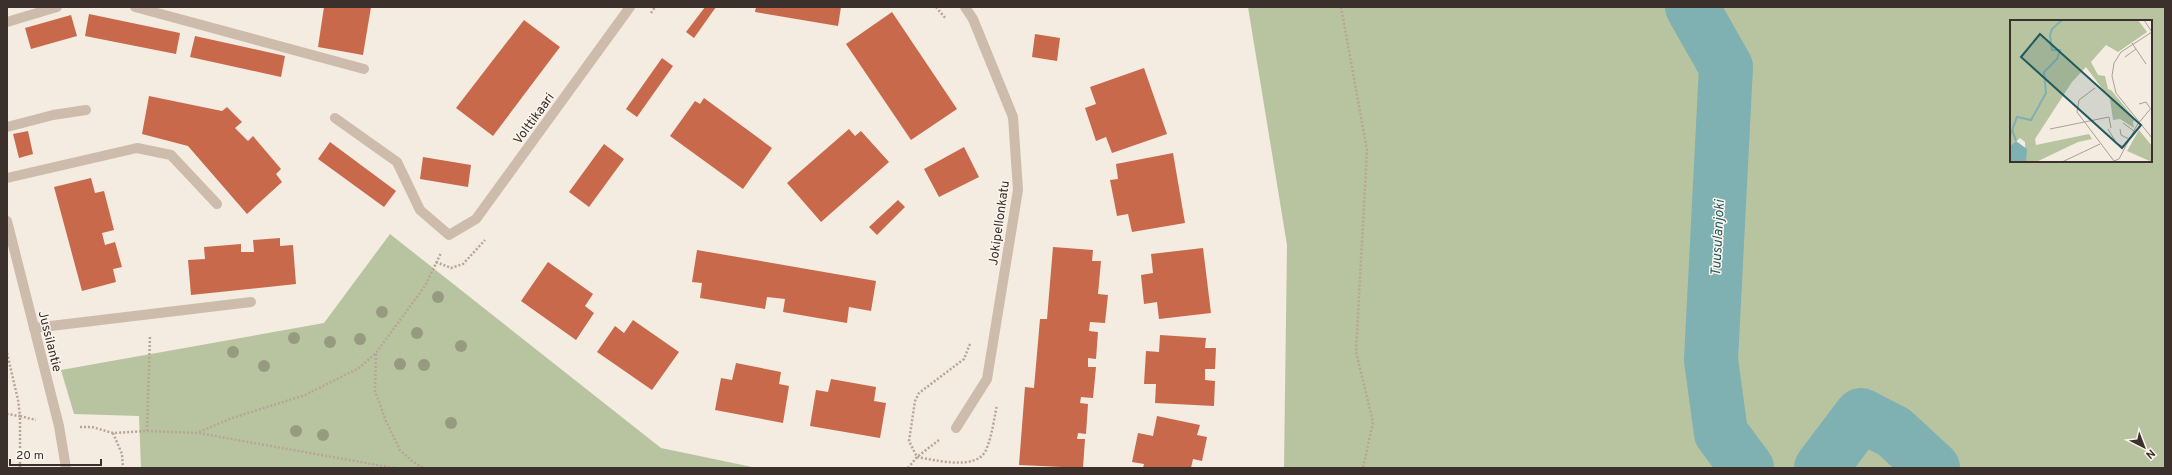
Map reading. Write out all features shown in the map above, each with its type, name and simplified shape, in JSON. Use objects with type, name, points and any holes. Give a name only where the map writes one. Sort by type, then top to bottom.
[{"type":"street","points":[[7,22],[57,7]]},
{"type":"street","points":[[135,7],[364,69]]},
{"type":"street","name":"Volttikaari","points":[[449,234],[476,219],[630,7]]},
{"type":"street","name":"Jokipellonkatu","points":[[956,428],[987,379],[1018,190],[1013,116],[973,19],[965,7]]},
{"type":"street","points":[[7,127],[53,115],[86,110]]},
{"type":"street","points":[[335,118],[397,162],[420,210],[449,234]]},
{"type":"street","points":[[7,178],[137,148],[171,155],[217,204]]},
{"type":"street","name":"Jussilantie","points":[[7,220],[59,426],[66,468]]},
{"type":"street","points":[[34,328],[251,302]]},
{"type":"path","points":[[936,7],[950,24]]},
{"type":"path","points":[[1341,7],[1367,150],[1356,352],[1373,422],[1363,468]]},
{"type":"path","points":[[198,432],[232,418],[305,395],[359,368],[376,353],[425,286],[449,234]]},
{"type":"path","points":[[147,431],[150,314]]},
{"type":"path","points":[[917,457],[909,441],[915,401],[919,393],[964,360],[970,343]]},
{"type":"path","points":[[7,353],[18,400],[20,416],[20,468]]},
{"type":"path","points":[[376,353],[375,391],[386,421],[400,450],[412,461],[423,468]]},
{"type":"path","points":[[7,414],[59,426],[92,427],[113,433],[147,431],[198,432],[394,468]]},
{"type":"path","points":[[908,468],[917,457],[956,428]]},
{"type":"path","points":[[113,433],[122,454],[123,468]]},
{"type":"green space","points":[[1248,7],[2165,7],[2165,468],[1284,468],[1287,245]]},
{"type":"green space","points":[[390,234],[661,448],[757,468],[141,468],[139,416],[74,414],[61,370],[324,323]]},
{"type":"building","points":[[324,7],[371,7],[363,55],[318,47]]},
{"type":"building","points":[[705,7],[716,7],[694,38],[686,32]]},
{"type":"building","points":[[756,7],[841,7],[838,26],[755,12]]},
{"type":"building","points":[[892,12],[957,109],[911,140],[846,44]]},
{"type":"building","points":[[89,14],[180,33],[176,54],[85,36]]},
{"type":"building","points":[[71,15],[77,36],[31,49],[25,28]]},
{"type":"building","points":[[524,20],[560,47],[493,136],[456,108]]},
{"type":"building","points":[[1035,34],[1060,38],[1057,61],[1032,57]]},
{"type":"building","points":[[195,36],[285,56],[281,77],[190,57]]},
{"type":"building","points":[[662,58],[673,66],[637,117],[626,109]]},
{"type":"building","points":[[1144,68],[1167,134],[1112,153],[1106,137],[1096,141],[1085,108],[1096,104],[1090,87]]},
{"type":"building","points":[[149,96],[222,111],[227,107],[242,122],[235,128],[248,141],[253,136],[281,169],[276,174],[282,182],[247,214],[188,146],[142,134]]},
{"type":"building","points":[[704,98],[772,148],[743,189],[670,136],[695,101],[700,104]]},
{"type":"building","points":[[849,129],[855,136],[861,131],[889,162],[821,222],[787,183]]},
{"type":"building","points":[[28,131],[33,154],[19,158],[13,134]]},
{"type":"building","points":[[330,142],[396,191],[384,207],[318,159]]},
{"type":"building","points":[[604,144],[624,159],[589,207],[569,192]]},
{"type":"building","points":[[964,147],[979,177],[939,197],[924,169]]},
{"type":"building","points":[[1173,153],[1185,223],[1132,232],[1128,214],[1117,216],[1110,180],[1118,179],[1116,164]]},
{"type":"building","points":[[423,157],[471,165],[468,187],[420,179]]},
{"type":"building","points":[[91,178],[95,193],[104,191],[114,230],[102,233],[105,245],[115,242],[122,267],[113,269],[116,282],[82,291],[54,187]]},
{"type":"building","points":[[898,200],[905,207],[877,235],[869,227]]},
{"type":"building","points":[[280,238],[280,246],[293,245],[296,284],[191,295],[188,260],[205,259],[204,247],[241,244],[241,252],[254,252],[253,240]]},
{"type":"building","points":[[1053,247],[1093,250],[1092,261],[1101,261],[1098,294],[1108,295],[1105,323],[1090,322],[1089,331],[1098,332],[1096,359],[1088,358],[1088,367],[1096,367],[1093,398],[1081,397],[1080,403],[1088,404],[1086,434],[1078,433],[1077,439],[1085,439],[1083,468],[1019,465],[1025,387],[1034,388],[1040,319],[1047,319]]},
{"type":"building","points":[[1203,248],[1211,313],[1159,319],[1157,302],[1144,304],[1141,275],[1153,273],[1151,254]]},
{"type":"building","points":[[697,250],[876,281],[871,311],[849,307],[847,323],[783,312],[785,299],[767,297],[765,309],[700,298],[702,283],[692,282]]},
{"type":"building","points":[[548,262],[593,294],[585,306],[594,313],[576,340],[521,301]]},
{"type":"building","points":[[633,320],[679,352],[652,390],[597,352],[615,326],[624,333]]},
{"type":"building","points":[[1160,335],[1206,338],[1205,348],[1216,348],[1215,369],[1205,369],[1205,380],[1215,381],[1214,406],[1155,403],[1156,384],[1144,384],[1146,351],[1159,352]]},
{"type":"building","points":[[736,363],[781,372],[779,384],[789,386],[783,423],[715,410],[721,378],[732,380]]},
{"type":"building","points":[[831,379],[876,387],[874,401],[886,403],[880,438],[810,426],[816,390],[828,392]]},
{"type":"building","points":[[1157,416],[1200,425],[1197,435],[1207,437],[1202,461],[1193,459],[1191,468],[1143,468],[1144,464],[1132,462],[1138,433],[1153,436]]},
{"type":"waterway","name":"Tuusulanjoki","points":[[1692,7],[1726,67],[1711,360],[1721,433],[1747,468]]},
{"type":"waterway","name":"Tuusulanjoki","points":[[1821,468],[1861,415],[1894,432],[1933,468]]}]
